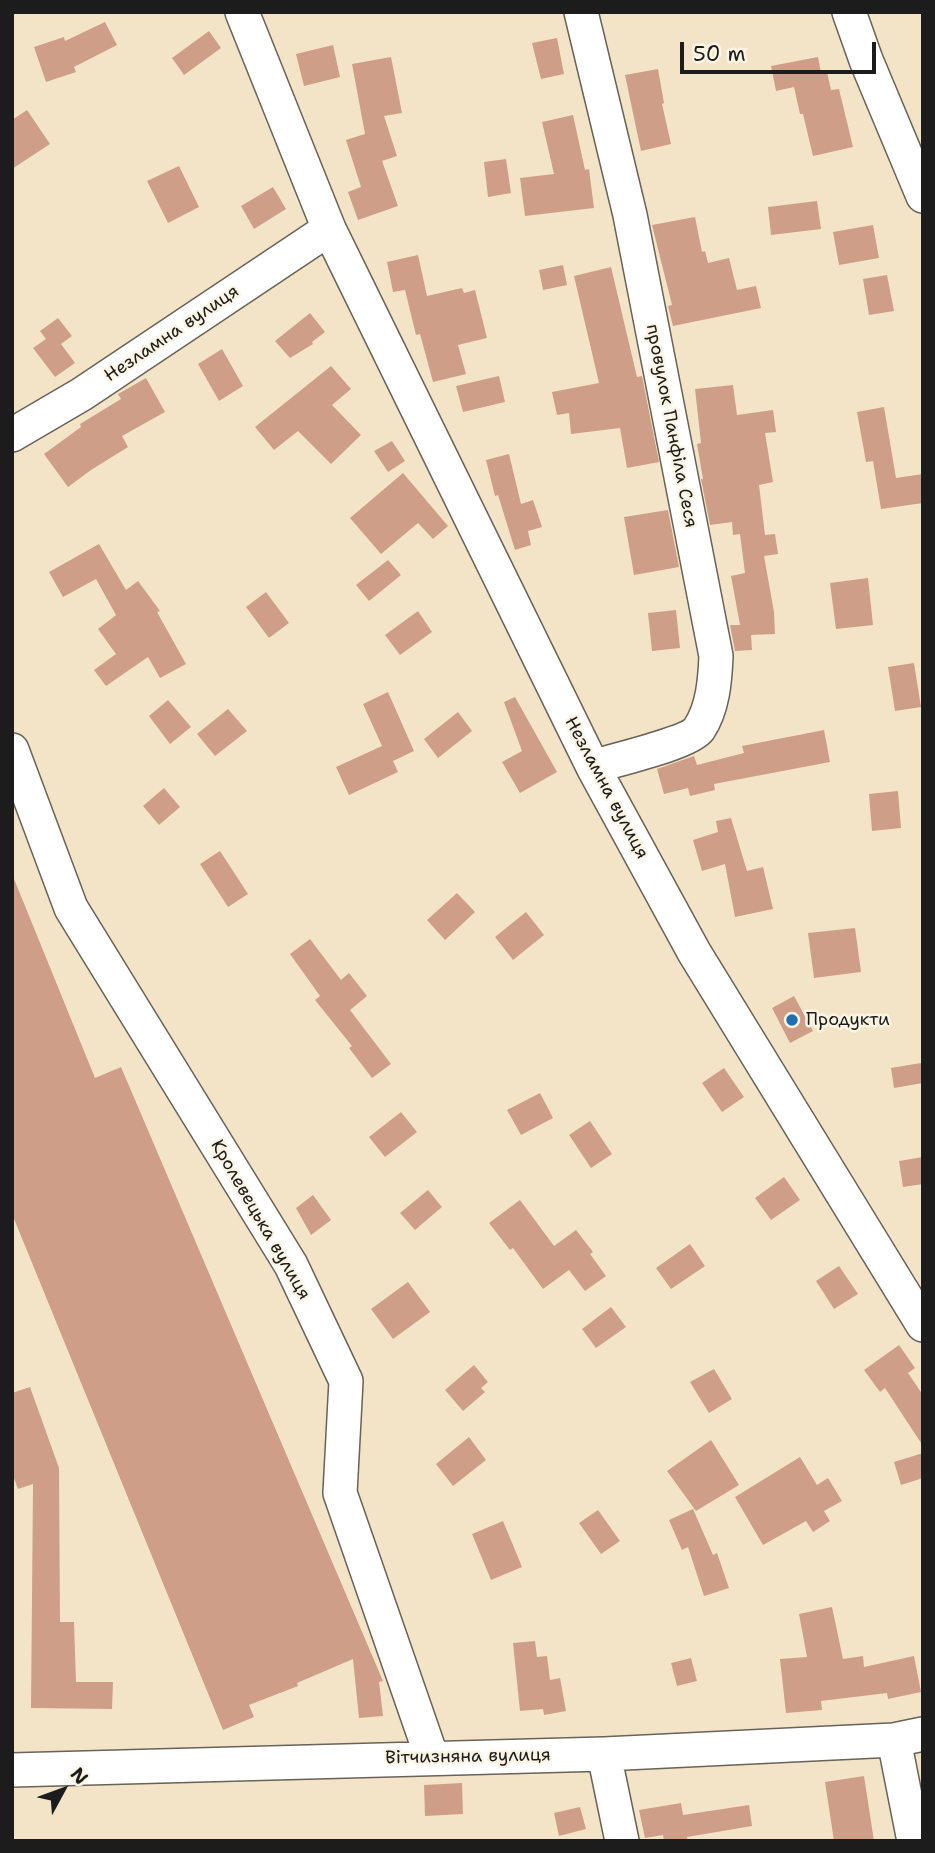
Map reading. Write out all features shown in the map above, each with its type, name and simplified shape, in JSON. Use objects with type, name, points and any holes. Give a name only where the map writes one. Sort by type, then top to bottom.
[{"type":"street","name":"Незламна вулиця","points":[[242,12],[329,229],[593,767],[694,952],[923,1325]]},
{"type":"street","name":"провулок Панфіла Сеся","points":[[581,12],[630,215],[716,656],[715,684],[708,710],[698,731],[677,742],[593,767]]},
{"type":"street","points":[[849,12],[866,60],[923,196]]},
{"type":"street","name":"Незламна вулиця","points":[[12,435],[82,394],[329,229]]},
{"type":"street","name":"Кролевецька вулиця","points":[[12,750],[71,908],[291,1265],[346,1381],[340,1493],[432,1758]]},
{"type":"street","points":[[908,1737],[914,1841]]},
{"type":"street","name":"Вітчизняна вулиця","points":[[12,1770],[604,1754],[908,1737]]},
{"type":"street","points":[[604,1754],[622,1841]]},
{"type":"building","points":[[105,22],[117,45],[74,67],[76,72],[46,82],[34,47],[64,37],[65,41]]},
{"type":"building","points":[[209,31],[221,48],[184,75],[172,58]]},
{"type":"building","points":[[557,38],[564,74],[541,79],[532,43]]},
{"type":"building","points":[[333,45],[340,77],[304,86],[296,54]]},
{"type":"building","points":[[391,57],[402,113],[384,116],[397,156],[382,161],[398,206],[358,220],[348,192],[361,187],[346,140],[365,134],[352,64]]},
{"type":"building","points":[[818,57],[821,73],[827,72],[831,90],[839,89],[853,147],[813,156],[794,87],[776,91],[771,66]]},
{"type":"building","points":[[658,69],[671,144],[641,151],[625,75]]},
{"type":"building","points":[[27,110],[50,144],[12,169],[12,120]]},
{"type":"building","points":[[573,115],[585,170],[589,169],[594,208],[525,216],[520,178],[554,174],[542,122]]},
{"type":"building","points":[[506,159],[511,193],[488,197],[484,162]]},
{"type":"building","points":[[179,166],[199,207],[168,223],[147,181]]},
{"type":"building","points":[[273,187],[286,209],[254,229],[241,206]]},
{"type":"building","points":[[817,201],[821,229],[771,235],[768,207]]},
{"type":"building","points":[[695,217],[702,252],[705,251],[708,263],[729,258],[737,290],[756,286],[761,308],[673,326],[668,306],[672,305],[652,225]]},
{"type":"building","points":[[873,225],[879,258],[839,265],[833,232]]},
{"type":"building","points":[[418,255],[427,296],[462,288],[464,293],[475,290],[487,338],[458,345],[466,374],[433,382],[420,334],[416,335],[405,290],[393,292],[387,262]]},
{"type":"building","points":[[563,265],[567,285],[543,290],[539,270]]},
{"type":"building","points":[[611,267],[637,377],[642,376],[659,462],[627,468],[620,428],[571,434],[569,413],[557,415],[552,392],[599,383],[574,276]]},
{"type":"building","points":[[887,275],[894,311],[869,315],[863,279]]},
{"type":"building","points":[[310,313],[325,332],[312,342],[313,344],[290,358],[275,341]]},
{"type":"building","points":[[58,318],[72,336],[61,344],[75,363],[55,377],[33,348],[46,339],[40,331]]},
{"type":"building","points":[[222,349],[243,386],[219,401],[198,364]]},
{"type":"building","points":[[331,366],[351,389],[332,405],[361,435],[331,464],[298,431],[274,450],[255,427]]},
{"type":"building","points":[[499,376],[505,402],[463,412],[456,386]]},
{"type":"building","points":[[146,378],[165,412],[122,436],[128,447],[68,487],[44,454],[81,427],[80,424],[121,399],[118,394]]},
{"type":"building","points":[[733,385],[737,415],[773,410],[776,432],[765,433],[773,482],[759,485],[765,535],[775,534],[778,554],[764,556],[775,634],[751,635],[752,650],[735,651],[730,625],[740,625],[731,576],[745,573],[740,534],[733,535],[732,522],[710,525],[697,444],[701,443],[695,389]]},
{"type":"building","points":[[884,407],[896,478],[923,474],[923,503],[881,509],[873,461],[866,462],[857,412]]},
{"type":"building","points":[[392,441],[405,461],[388,472],[374,451]]},
{"type":"building","points":[[509,454],[521,504],[533,500],[542,527],[528,531],[531,545],[515,550],[498,495],[495,496],[486,460]]},
{"type":"building","points":[[403,473],[448,526],[433,539],[418,523],[381,554],[350,518]]},
{"type":"building","points":[[668,510],[679,567],[634,575],[624,517]]},
{"type":"building","points":[[99,544],[126,590],[138,581],[160,611],[157,612],[186,664],[160,678],[148,657],[106,686],[94,670],[116,654],[98,629],[116,615],[96,579],[63,597],[49,572]]},
{"type":"building","points":[[388,560],[401,575],[369,601],[356,585]]},
{"type":"building","points":[[868,578],[873,625],[836,629],[830,583]]},
{"type":"building","points":[[266,592],[289,623],[269,638],[246,607]]},
{"type":"building","points":[[676,610],[680,648],[652,651],[648,613]]},
{"type":"building","points":[[418,611],[432,632],[400,655],[385,635]]},
{"type":"building","points":[[914,663],[921,707],[895,711],[888,667]]},
{"type":"building","points":[[388,692],[414,751],[393,761],[398,772],[349,795],[336,767],[382,746],[363,704]]},
{"type":"building","points":[[515,697],[557,772],[520,793],[502,762],[522,751],[504,702]]},
{"type":"building","points":[[168,700],[191,727],[170,744],[149,716]]},
{"type":"building","points":[[228,709],[247,731],[215,756],[197,734]]},
{"type":"building","points":[[458,712],[472,731],[438,758],[424,739]]},
{"type":"building","points":[[824,730],[830,762],[714,784],[715,790],[690,796],[688,788],[664,794],[657,769],[694,756],[697,765],[744,753],[742,746]]},
{"type":"building","points":[[164,788],[180,807],[159,825],[143,806]]},
{"type":"building","points":[[898,791],[901,828],[872,831],[869,794]]},
{"type":"building","points":[[731,818],[747,871],[763,867],[773,909],[735,917],[725,864],[702,871],[693,840],[718,832],[716,821]]},
{"type":"building","points":[[220,851],[248,894],[228,907],[200,864]]},
{"type":"building","points":[[12,874],[95,1078],[121,1067],[383,1681],[379,1682],[383,1716],[359,1718],[353,1659],[297,1683],[298,1686],[249,1705],[254,1717],[223,1730],[12,1214]]},
{"type":"building","points":[[457,893],[475,912],[445,940],[427,920]]},
{"type":"building","points":[[526,912],[544,935],[513,960],[495,937]]},
{"type":"building","points":[[855,928],[861,972],[814,978],[808,933]]},
{"type":"building","points":[[310,939],[341,980],[349,973],[367,996],[350,1010],[391,1064],[372,1078],[349,1048],[352,1046],[315,1000],[320,996],[290,954]]},
{"type":"building","name":"Продукти","points":[[794,996],[813,1031],[790,1043],[772,1008]]},
{"type":"building","points":[[921,1063],[923,1083],[894,1088],[891,1068]]},
{"type":"building","points":[[724,1068],[744,1097],[722,1112],[702,1083]]},
{"type":"building","points":[[540,1093],[553,1118],[521,1135],[507,1110]]},
{"type":"building","points":[[401,1112],[417,1132],[385,1157],[369,1137]]},
{"type":"building","points":[[590,1121],[612,1154],[591,1168],[569,1135]]},
{"type":"building","points":[[923,1157],[923,1184],[903,1187],[899,1161]]},
{"type":"building","points":[[784,1177],[800,1200],[771,1220],[755,1198]]},
{"type":"building","points":[[428,1190],[442,1207],[415,1230],[400,1213]]},
{"type":"building","points":[[313,1195],[331,1220],[311,1235],[296,1208]]},
{"type":"building","points":[[520,1200],[554,1246],[576,1230],[593,1252],[590,1254],[606,1276],[585,1291],[569,1270],[543,1289],[513,1248],[510,1250],[489,1223]]},
{"type":"building","points":[[690,1244],[705,1266],[671,1289],[656,1268]]},
{"type":"building","points":[[839,1266],[858,1294],[834,1309],[816,1281]]},
{"type":"building","points":[[408,1282],[430,1312],[393,1339],[371,1309]]},
{"type":"building","points":[[611,1307],[626,1327],[596,1348],[582,1329]]},
{"type":"building","points":[[899,1345],[915,1368],[908,1373],[923,1395],[923,1446],[885,1388],[880,1392],[864,1370]]},
{"type":"building","points":[[474,1365],[488,1382],[481,1388],[485,1392],[463,1411],[445,1390]]},
{"type":"building","points":[[714,1369],[732,1399],[709,1413],[690,1382]]},
{"type":"building","points":[[30,1387],[59,1468],[60,1622],[74,1622],[76,1682],[113,1682],[112,1709],[31,1708],[33,1484],[18,1489],[12,1473],[12,1393]]},
{"type":"building","points":[[469,1437],[486,1460],[453,1486],[436,1464]]},
{"type":"building","points":[[711,1440],[739,1485],[696,1511],[667,1471]]},
{"type":"building","points":[[923,1453],[923,1478],[901,1485],[894,1462]]},
{"type":"building","points":[[800,1457],[817,1485],[828,1478],[842,1501],[824,1511],[830,1521],[813,1532],[806,1521],[763,1545],[735,1497]]},
{"type":"building","points":[[693,1509],[713,1555],[717,1553],[729,1588],[704,1596],[688,1547],[682,1550],[669,1520]]},
{"type":"building","points":[[598,1510],[620,1541],[601,1554],[579,1523]]},
{"type":"building","points":[[503,1521],[522,1567],[491,1580],[472,1534]]},
{"type":"building","points":[[832,1607],[843,1659],[863,1656],[864,1667],[914,1656],[921,1692],[888,1699],[887,1693],[821,1701],[822,1710],[786,1713],[780,1659],[807,1657],[799,1614]]},
{"type":"building","points":[[535,1641],[537,1657],[547,1656],[550,1680],[560,1678],[566,1711],[544,1715],[543,1709],[520,1711],[513,1643]]},
{"type":"building","points":[[691,1658],[697,1681],[677,1686],[671,1663]]},
{"type":"building","points":[[864,1776],[874,1841],[834,1841],[825,1782]]},
{"type":"building","points":[[462,1783],[463,1814],[425,1816],[424,1785]]},
{"type":"building","points":[[681,1803],[683,1815],[749,1805],[752,1826],[687,1837],[688,1841],[664,1841],[663,1835],[645,1838],[639,1810]]},
{"type":"building","points":[[580,1807],[586,1829],[559,1836],[554,1813]]},
{"type":"place","name":"Продукти","points":[[792,1020]]}]
